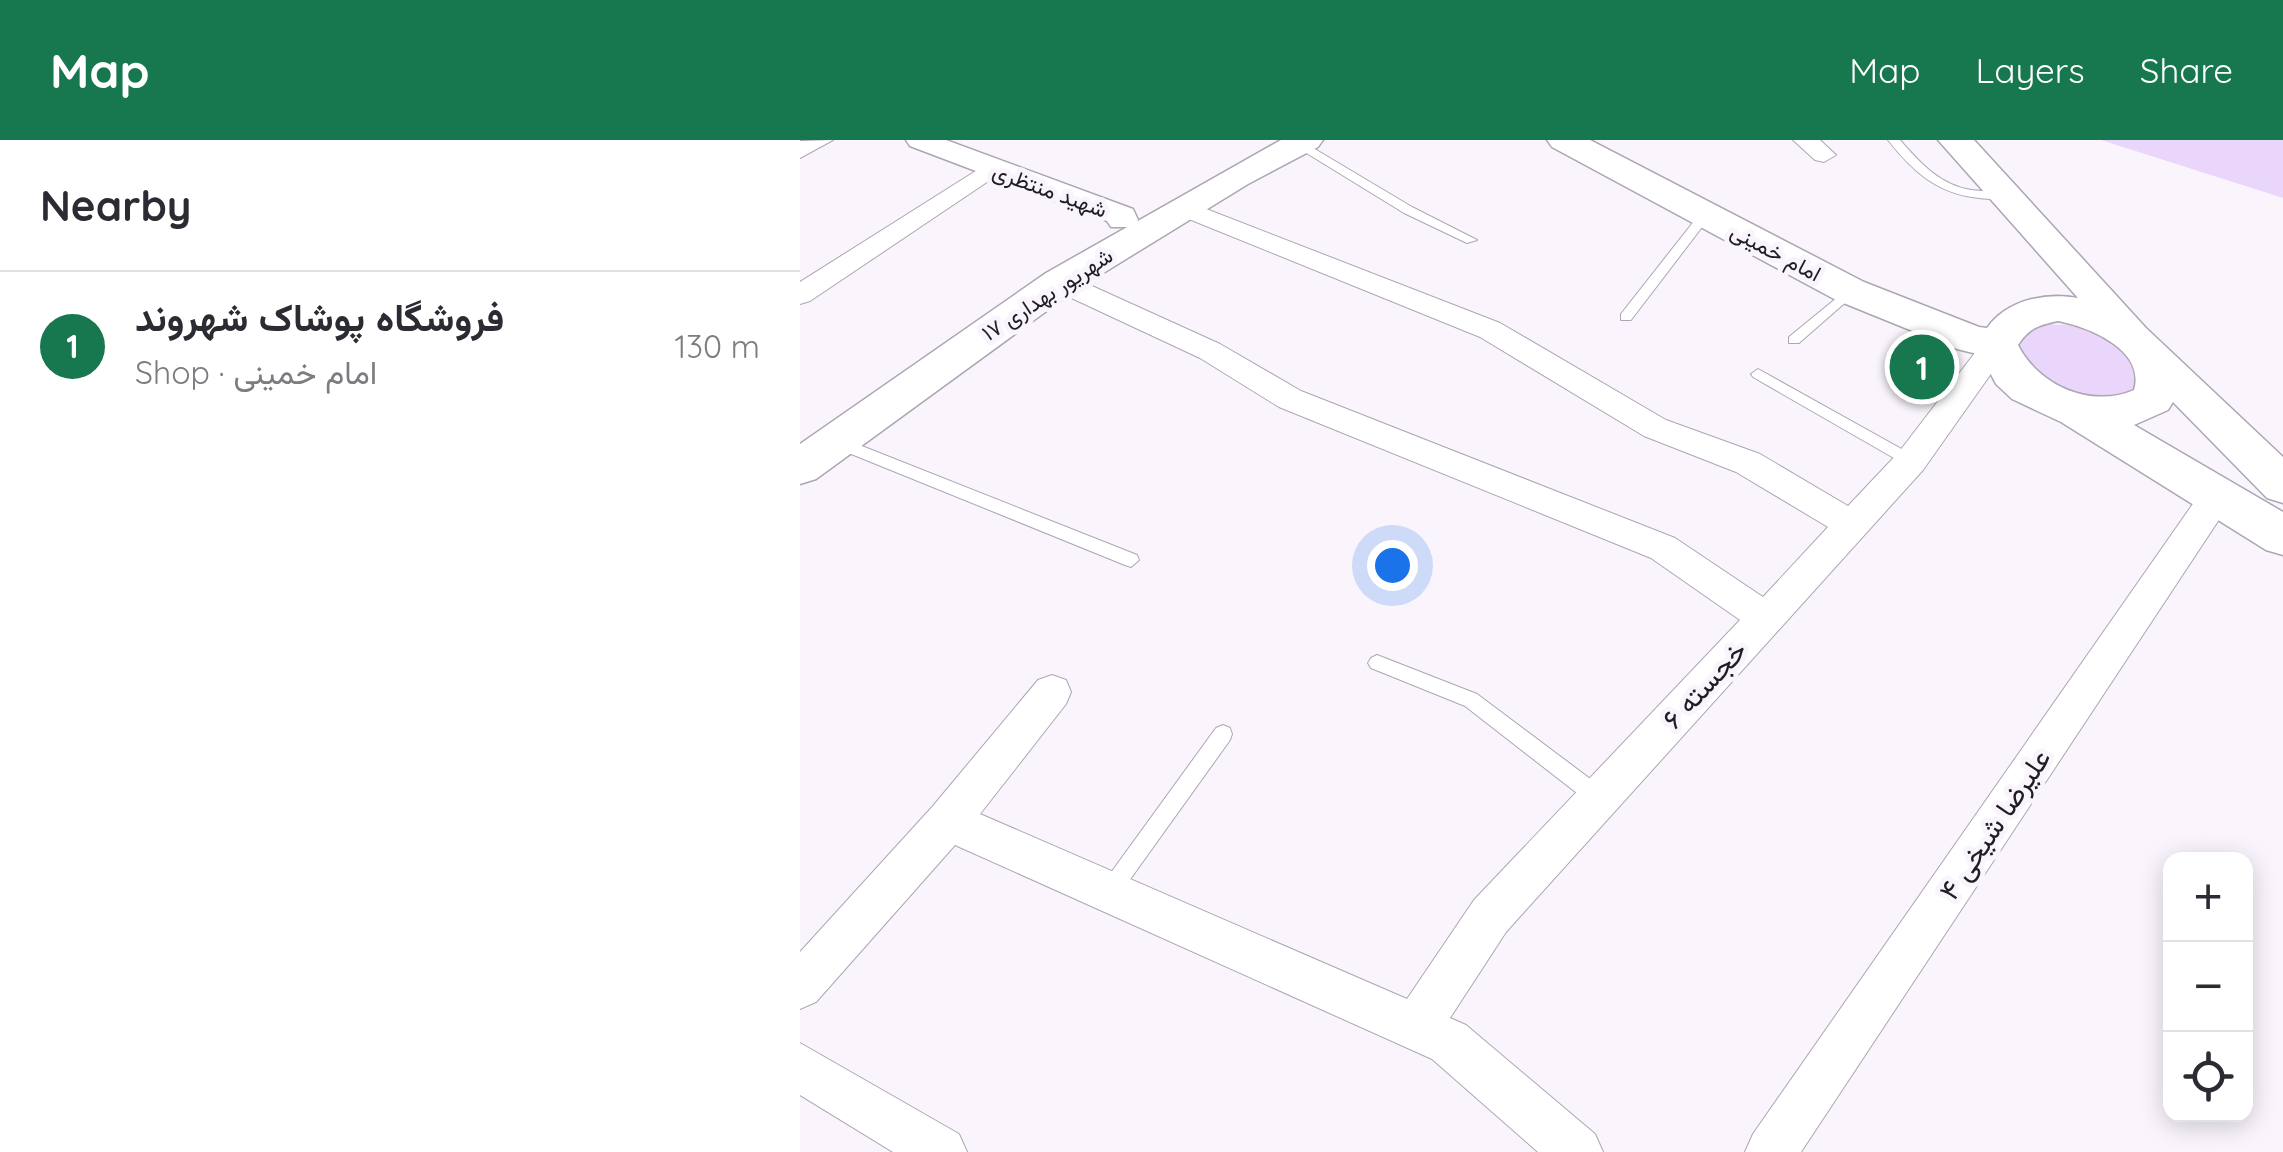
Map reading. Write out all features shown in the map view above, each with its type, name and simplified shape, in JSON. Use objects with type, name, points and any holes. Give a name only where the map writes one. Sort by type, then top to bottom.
[{"type":"main road","name":"امام خمینی","points":[[1564,140],[1850,291],[1971,339],[2010,330]]},
{"type":"main road","points":[[1955,140],[2147,349],[2283,485]]},
{"type":"main road","name":"۱۷ شهریور بهداری","points":[[800,467],[817,437],[1060,282],[1302,142]]},
{"type":"main road","points":[[2009,201],[2039,255],[2045,279],[2036,305],[2010,330],[2012,374],[2027,388],[2076,412],[2283,536]]},
{"type":"main road","points":[[817,437],[1122,220]]},
{"type":"main road","points":[[2010,330],[2068,310],[2094,316],[2147,349],[2160,376],[2158,392],[2146,404],[2115,414],[2076,412]]},
{"type":"street","points":[[800,151],[820,140]]},
{"type":"street","name":"شهید منتظری","points":[[920,140],[1122,216],[1122,220]]},
{"type":"street","points":[[800,294],[990,169]]},
{"type":"street","points":[[1183,208],[1490,330],[1655,428],[1748,463],[1852,525]]},
{"type":"street","points":[[1060,282],[1210,351],[1290,400],[1664,548],[1765,618]]},
{"type":"street","name":"خجسته ۶","points":[[1416,1028],[1490,916],[1912,461],[2010,330]]},
{"type":"street","name":"علیرضا شیخی ۴","points":[[1771,1152],[2216,497]]},
{"type":"street","points":[[800,986],[948,821],[1052,692]]},
{"type":"street","points":[[948,821],[1449,1042],[1576,1152]]},
{"type":"street","points":[[800,1067],[941,1152]]},
{"type":"lane","points":[[1894,140],[1926,177],[1943,188],[2009,201]]},
{"type":"lane","points":[[1302,142],[1408,210],[1471,240]]},
{"type":"lane","points":[[1626,317],[1706,214]]},
{"type":"lane","points":[[1794,340],[1850,291]]},
{"type":"lane","points":[[1758,374],[1912,461]]},
{"type":"lane","points":[[817,437],[1131,560]]},
{"type":"lane","points":[[1378,663],[1470,700],[1598,797]]},
{"type":"lane","points":[[1108,892],[1222,734]]},
{"type":"shaded area","points":[[2101,140],[2283,140],[2283,198]]},
{"type":"shaded area","points":[[2037,324],[2087,327],[2114,337],[2135,358],[2143,375],[2134,394],[2106,403],[2049,392],[2018,352],[2020,340]]},
{"type":"place","name":"فروشگاه‌ پوشاک شهروند","points":[[1922,367]]}]
